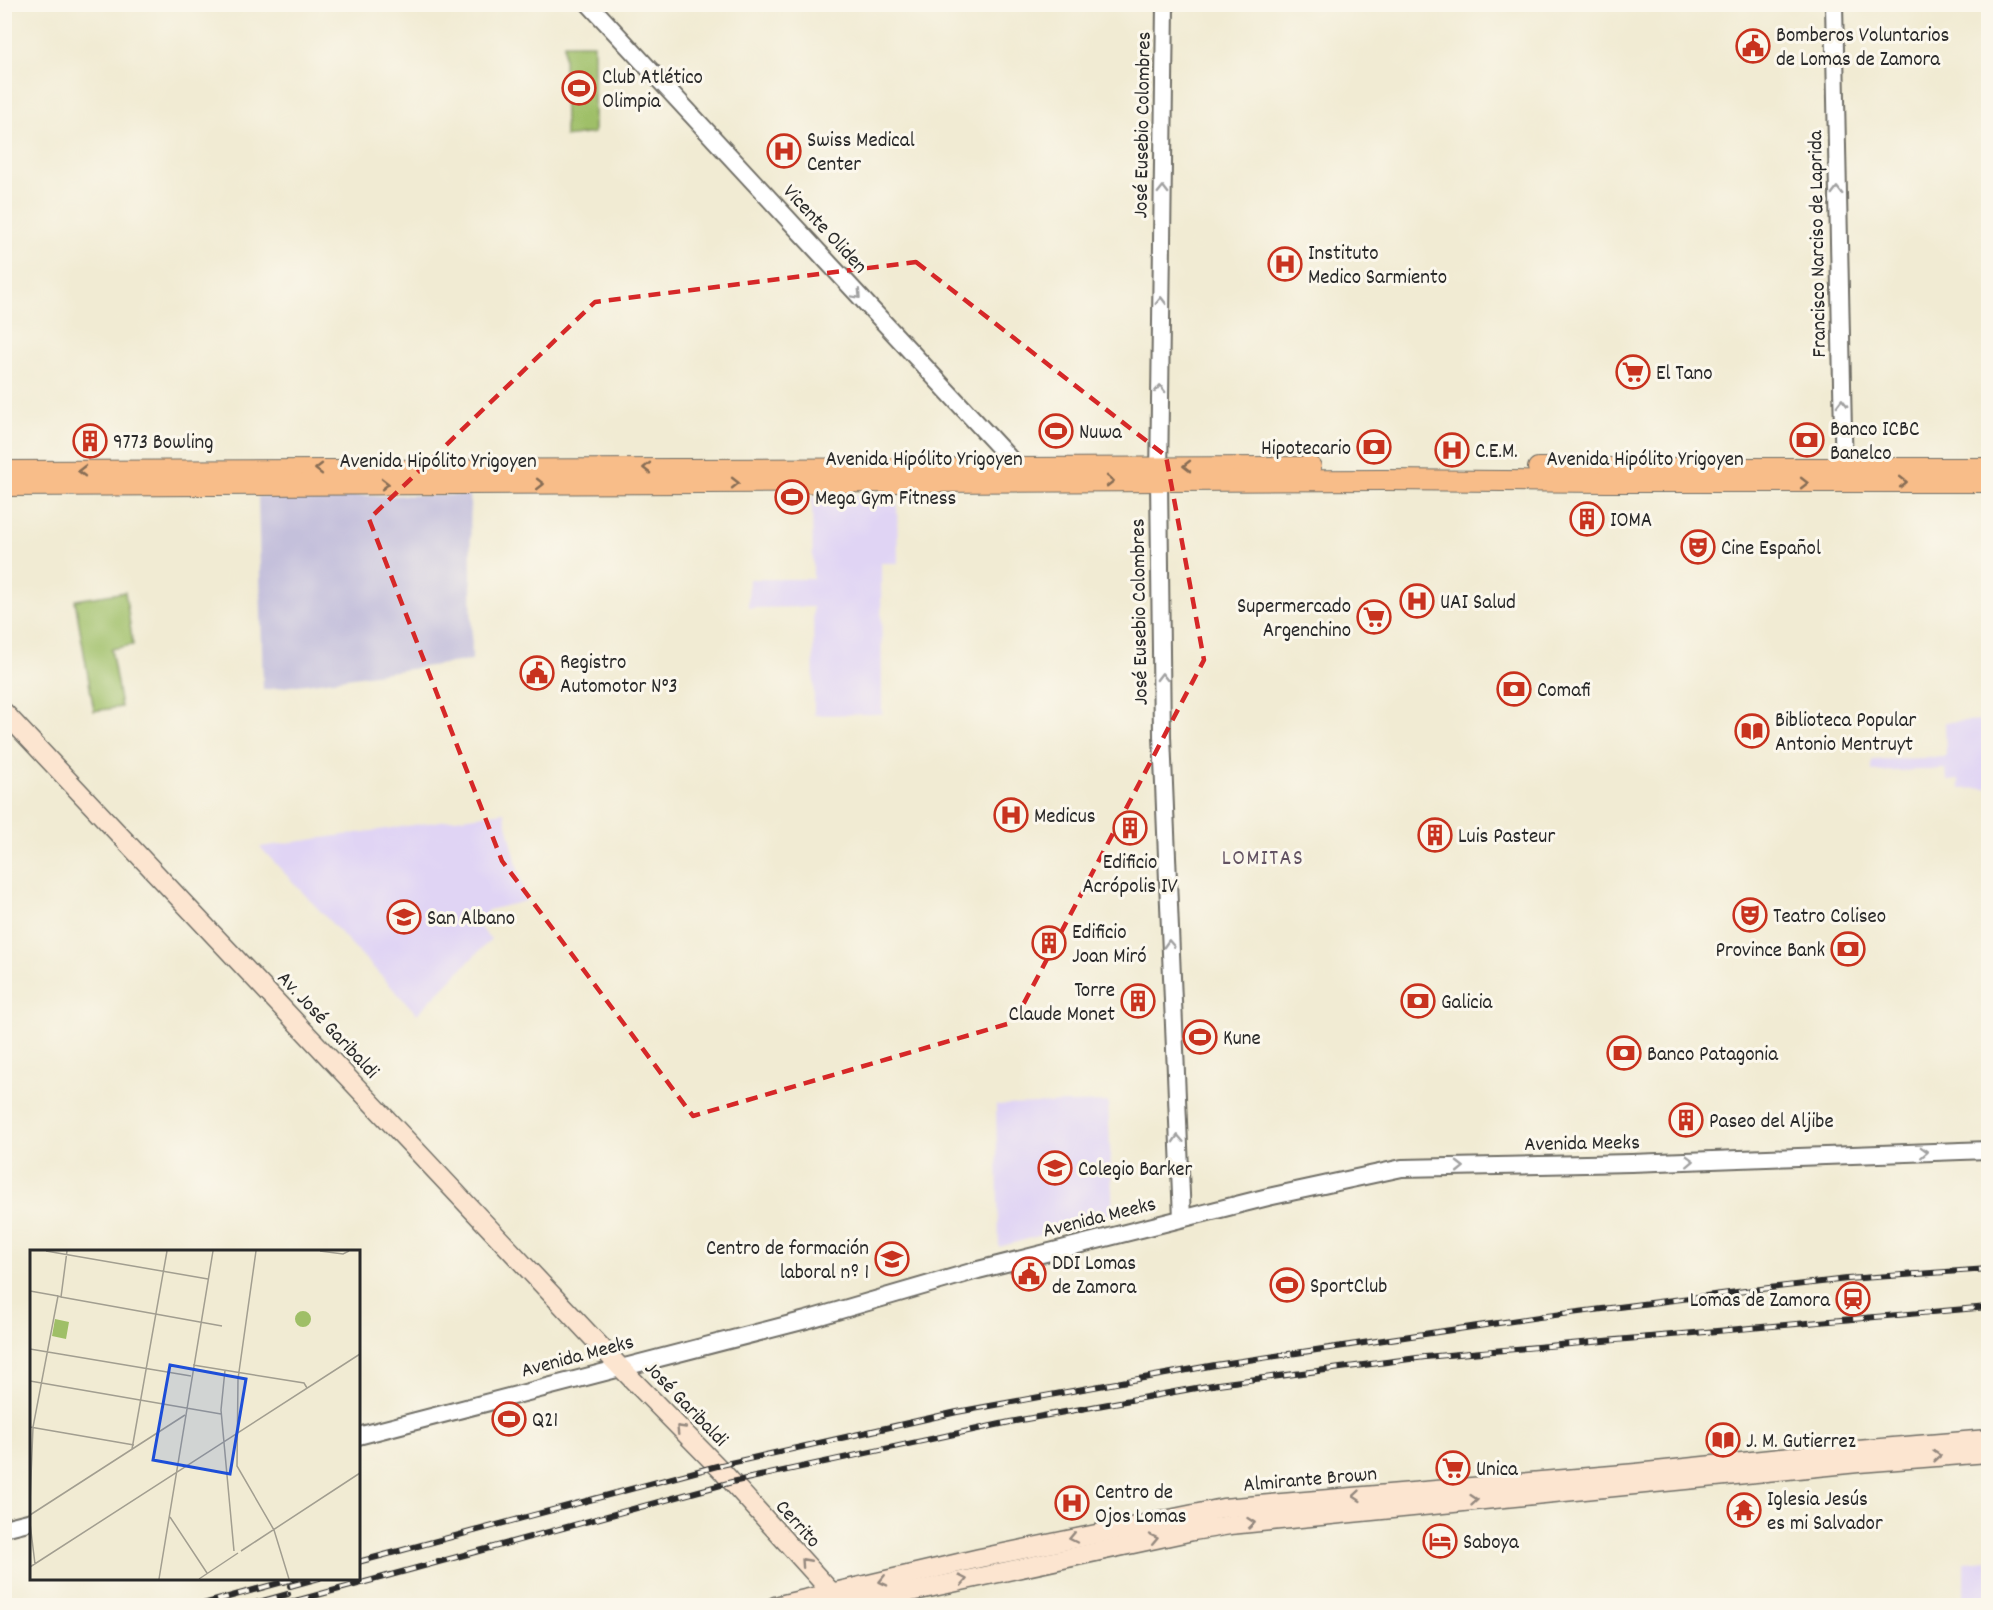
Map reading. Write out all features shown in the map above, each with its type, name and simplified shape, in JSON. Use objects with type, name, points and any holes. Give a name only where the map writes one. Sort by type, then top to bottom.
[{"type":"main road","name":"Avenida Hipólito Yrigoyen","points":[[1844,476],[1989,468]]},
{"type":"main road","name":"Avenida Hipólito Yrigoyen","points":[[4,471],[1025,475]]},
{"type":"main road","name":"Avenida Hipólito Yrigoyen","points":[[4,486],[1159,474],[1844,476],[1989,482]]},
{"type":"main road","name":"Av. José Garibaldi","points":[[4,712],[620,1368]]},
{"type":"main road","name":"José Garibaldi","points":[[620,1368],[721,1470]]},
{"type":"main road","points":[[1858,1457],[1989,1439]]},
{"type":"main road","points":[[1858,1457],[1989,1453]]},
{"type":"main road","name":"Almirante Brown","points":[[775,1605],[840,1601],[1230,1525],[1858,1457]]},
{"type":"main road","name":"Cerrito","points":[[721,1470],[840,1601]]},
{"type":"street","name":"Vicente Oliden","points":[[589,4],[1025,475]]},
{"type":"street","name":"José Eusebio Colombres","points":[[1165,4],[1159,474],[1162,736],[1182,1218]]},
{"type":"street","name":"Francisco Narciso de Laprida","points":[[1834,4],[1844,476]]},
{"type":"street","name":"Avenida Meeks","points":[[360,1435],[837,1311],[978,1270],[1182,1218],[1402,1168],[1631,1163],[1989,1150]]},
{"type":"street","points":[[4,1528],[30,1522]]},
{"type":"highlighted area","points":[[916,262],[1166,456],[1204,660],[1014,1022],[693,1116],[502,861],[369,519],[595,302]]},
{"type":"shaded area","points":[[470,495],[472,660],[263,690],[258,496]]},
{"type":"shaded area","points":[[897,495],[898,563],[881,563],[882,714],[814,715],[813,607],[748,608],[749,579],[813,579],[812,496]]},
{"type":"shaded area","points":[[1988,720],[1988,788],[1960,789],[1959,780],[1947,781],[1946,769],[1872,772],[1872,760],[1946,757],[1945,722]]},
{"type":"shaded area","name":"San Albano","points":[[504,812],[526,901],[488,910],[477,925],[491,939],[417,1014],[260,847]]},
{"type":"shaded area","points":[[1108,1102],[1113,1215],[999,1247],[996,1105]]},
{"type":"shaded area","name":"Centro de formación laboral nº 1","points":[[896,1242],[903,1270],[889,1273],[880,1247]]},
{"type":"shaded area","points":[[1988,1560],[1988,1605],[1964,1605],[1964,1562]]},
{"type":"green space","name":"Club Atlético Olimpia","points":[[564,44],[594,44],[594,133],[565,137]]},
{"type":"green space","points":[[125,592],[133,645],[111,649],[121,707],[94,711],[75,600]]},
{"type":"railway","points":[[360,1561],[717,1466],[957,1412],[1215,1365],[1539,1317],[1769,1288],[1847,1279],[1988,1269]]},
{"type":"railway","points":[[277,1606],[732,1482],[1010,1422],[1218,1384],[1425,1357],[1988,1307]]},
{"type":"railway","points":[[196,1606],[290,1580]]},
{"type":"railway","points":[[290,1586],[312,1580]]},
{"type":"railway","points":[[245,1606],[288,1594]]},
{"type":"place","name":"Bomberos Voluntarios de Lomas de Zamora","points":[[1753,46]]},
{"type":"place","name":"Club Atlético Olimpia","points":[[579,88]]},
{"type":"place","name":"Swiss Medical Center","points":[[784,151]]},
{"type":"place","name":"Instituto Medico Sarmiento","points":[[1285,264]]},
{"type":"place","name":"El Tano","points":[[1633,372]]},
{"type":"place","name":"Nuwa","points":[[1056,431]]},
{"type":"place","name":"Banco ICBC Banelco","points":[[1807,440]]},
{"type":"place","name":"9773 Bowling","points":[[90,441]]},
{"type":"place","name":"Hipotecario","points":[[1374,447]]},
{"type":"place","name":"C.E.M.","points":[[1452,450]]},
{"type":"place","name":"Mega Gym Fitness","points":[[792,497]]},
{"type":"place","name":"IOMA","points":[[1587,519]]},
{"type":"place","name":"Cine Español","points":[[1698,547]]},
{"type":"place","name":"UAI Salud","points":[[1417,601]]},
{"type":"place","name":"Supermercado Argenchino","points":[[1374,617]]},
{"type":"place","name":"Registro Automotor N°3","points":[[537,673]]},
{"type":"place","name":"Comafi","points":[[1514,689]]},
{"type":"place","name":"Biblioteca Popular Antonio Mentruyt","points":[[1752,731]]},
{"type":"place","name":"Medicus","points":[[1011,815]]},
{"type":"place","name":"Edificio Acrópolis IV","points":[[1130,828]]},
{"type":"place","name":"Luis Pasteur","points":[[1435,835]]},
{"type":"place","name":"Teatro Coliseo","points":[[1750,915]]},
{"type":"place","name":"San Albano","points":[[404,917]]},
{"type":"place","name":"Edificio Joan Miró","points":[[1049,943]]},
{"type":"place","name":"Province Bank","points":[[1848,949]]},
{"type":"place","name":"Torre Claude Monet","points":[[1138,1001]]},
{"type":"place","name":"Galicia","points":[[1418,1001]]},
{"type":"place","name":"Kune","points":[[1200,1037]]},
{"type":"place","name":"Banco Patagonia","points":[[1624,1053]]},
{"type":"place","name":"Paseo del Aljibe","points":[[1686,1120]]},
{"type":"place","name":"Colegio Barker","points":[[1055,1168]]},
{"type":"place","name":"Centro de formación laboral nº 1","points":[[892,1259]]},
{"type":"place","name":"DDI Lomas de Zamora","points":[[1029,1274]]},
{"type":"place","name":"SportClub","points":[[1287,1285]]},
{"type":"place","name":"Lomas de Zamora","points":[[1853,1299]]},
{"type":"place","name":"Q21","points":[[509,1419]]},
{"type":"place","name":"J. M. Gutierrez","points":[[1723,1440]]},
{"type":"place","name":"Unica","points":[[1453,1468]]},
{"type":"place","name":"Centro de Ojos Lomas","points":[[1072,1503]]},
{"type":"place","name":"Iglesia Jesús es mi Salvador","points":[[1744,1510]]},
{"type":"place","name":"Saboya","points":[[1440,1541]]},
{"type":"district","name":"LOMITAS","points":[[1263,856]]}]
